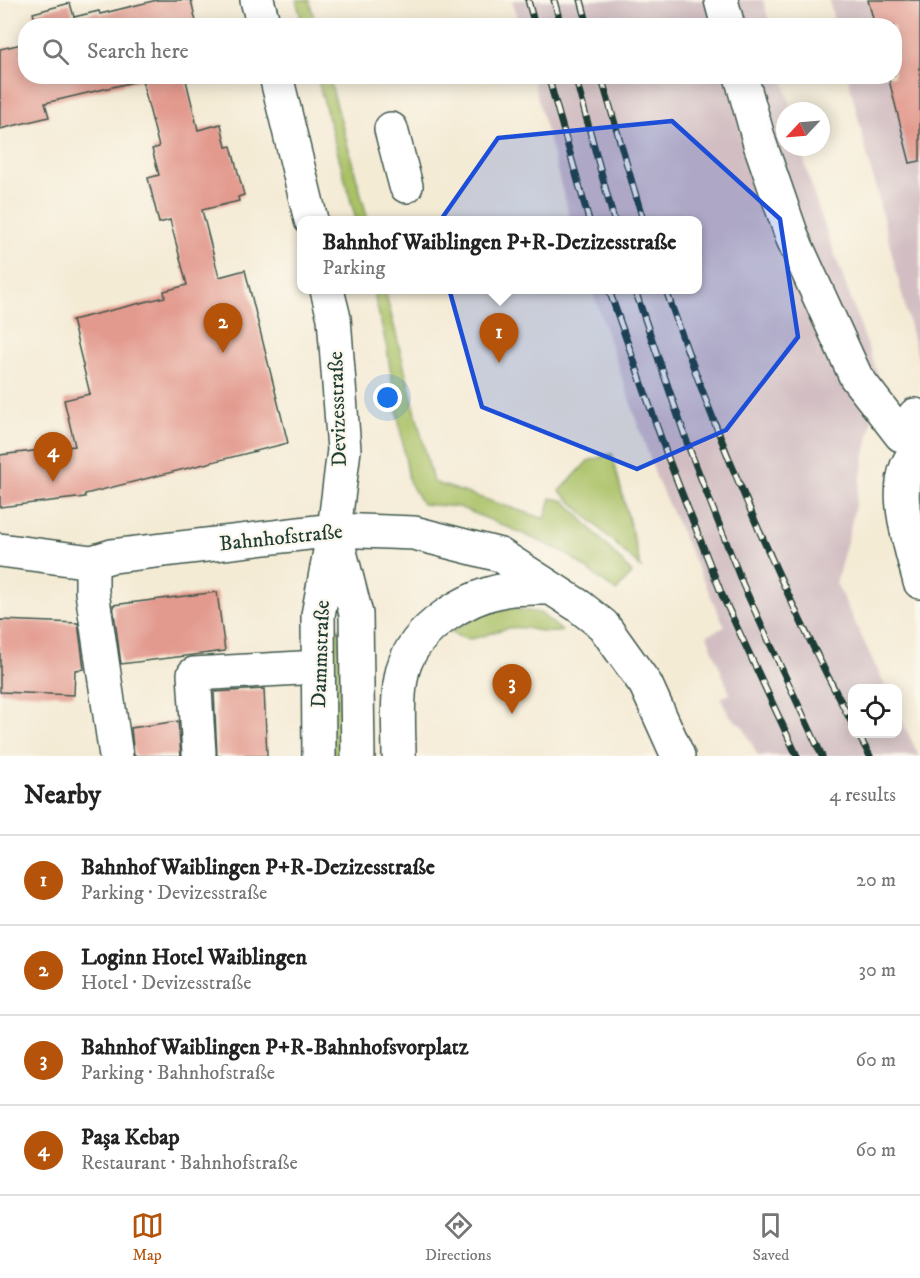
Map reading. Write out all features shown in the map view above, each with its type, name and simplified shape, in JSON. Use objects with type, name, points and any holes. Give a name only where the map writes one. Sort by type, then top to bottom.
[{"type":"street","points":[[257,0],[262,18]]},
{"type":"street","points":[[721,0],[726,18]]},
{"type":"street","points":[[278,84],[310,216]]},
{"type":"street","points":[[743,84],[760,144],[793,239],[856,377],[914,430],[902,486],[904,520],[920,582]]},
{"type":"street","points":[[391,129],[406,186]]},
{"type":"street","name":"Devizesstraße","points":[[328,294],[334,318],[344,450],[334,530]]},
{"type":"street","name":"Bahnhofstraße","points":[[0,550],[92,562],[112,556],[334,530],[414,533],[500,555],[579,606],[603,625],[646,685],[678,756]]},
{"type":"street","name":"Dammstraße","points":[[319,756],[318,615],[334,530]]},
{"type":"street","name":"Dammstraße","points":[[334,530],[356,614],[358,756]]},
{"type":"street","points":[[92,562],[92,592],[116,756]]},
{"type":"street","points":[[399,756],[398,716],[403,669],[416,645],[452,611],[472,600],[505,590],[550,588]]},
{"type":"street","points":[[199,753],[194,674],[318,667]]},
{"type":"highlighted area","points":[[672,121],[780,219],[798,337],[726,430],[637,469],[482,407],[433,231],[498,138]]},
{"type":"shaded area","points":[[512,0],[763,0],[768,18],[517,18]]},
{"type":"shaded area","points":[[829,0],[920,0],[920,367],[850,84],[902,84],[902,18],[833,18]]},
{"type":"shaded area","points":[[534,84],[785,84],[790,102],[776,102],[776,156],[803,156],[813,193],[880,381],[850,530],[836,583],[884,684],[848,684],[848,738],[902,738],[902,720],[919,756],[758,756],[743,727],[728,714],[721,698],[730,694],[707,635],[725,627],[657,480],[593,294],[702,294],[702,216],[569,216]]},
{"type":"green space","points":[[296,0],[309,0],[314,18],[301,18]]},
{"type":"green space","points":[[319,84],[331,84],[367,216],[355,216]]},
{"type":"green space","points":[[374,294],[386,294],[433,482],[545,519],[551,498],[565,501],[632,573],[616,591],[564,552],[459,507],[422,504],[409,481],[386,344]]},
{"type":"green space","points":[[612,454],[641,568],[560,491],[588,461]]},
{"type":"green space","points":[[511,608],[540,613],[562,631],[550,632],[516,627],[473,639],[459,637],[451,632],[480,615]]},
{"type":"green space","points":[[331,629],[340,629],[342,756],[331,756]]},
{"type":"building","points":[[157,0],[191,0],[195,18],[35,18],[33,13],[70,3],[74,17],[99,11],[100,14]]},
{"type":"building","points":[[868,0],[920,0],[920,161],[910,163],[890,84],[902,84],[902,18],[873,18]]},
{"type":"building","points":[[18,45],[18,84],[125,84],[45,103],[49,117],[0,129],[0,49]]},
{"type":"building","points":[[143,84],[187,84],[198,130],[221,124],[226,147],[231,146],[244,195],[238,197],[239,201],[202,210],[219,277],[245,270],[288,443],[85,494],[85,497],[0,507],[0,455],[75,446],[64,400],[90,394],[72,320],[165,297],[164,291],[187,285],[170,220],[159,223],[148,178],[159,175],[152,149],[159,147]]},
{"type":"building","points":[[217,592],[225,651],[121,664],[113,605]]},
{"type":"building","points":[[0,620],[78,623],[84,669],[75,670],[74,695],[0,692]]},
{"type":"building","points":[[264,689],[267,756],[217,756],[214,692]]},
{"type":"building","points":[[178,721],[181,756],[134,756],[131,728]]},
{"type":"railway","points":[[528,0],[533,18]]},
{"type":"railway","points":[[554,0],[559,18]]},
{"type":"railway","points":[[581,0],[586,18]]},
{"type":"railway","points":[[550,84],[588,216]]},
{"type":"railway","points":[[577,84],[613,216]]},
{"type":"railway","points":[[603,84],[642,216]]},
{"type":"railway","points":[[610,294],[668,458],[722,595],[797,756]]},
{"type":"railway","points":[[636,294],[689,448],[743,585],[822,756]]},
{"type":"railway","points":[[667,294],[706,401],[750,510],[799,618],[848,715]]},
{"type":"railway","points":[[860,738],[870,756]]},
{"type":"place","name":"Loginn Hotel Waiblingen","points":[[223,353]]},
{"type":"place","name":"Bahnhof Waiblingen P+R-Dezizesstraße","points":[[499,363]]},
{"type":"place","name":"Paşa Kebap","points":[[53,482]]},
{"type":"place","name":"Bahnhof Waiblingen P+R-Bahnhofsvorplatz","points":[[512,714]]}]
